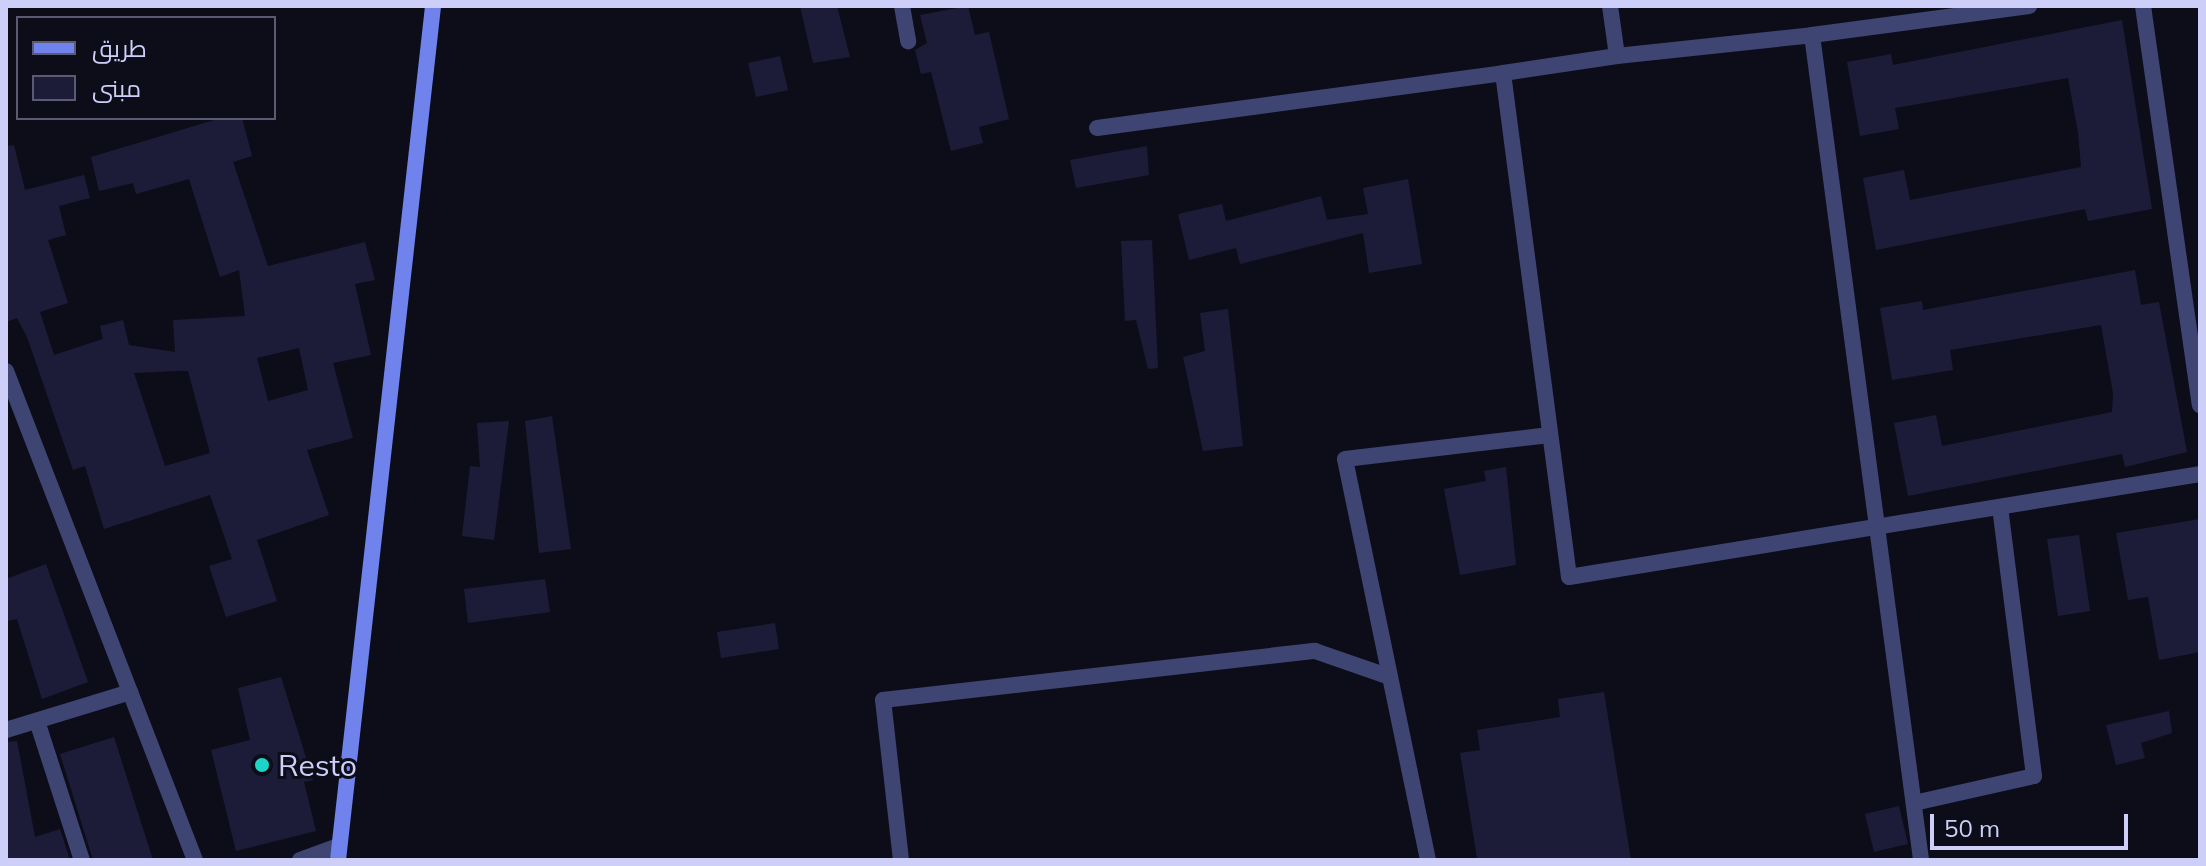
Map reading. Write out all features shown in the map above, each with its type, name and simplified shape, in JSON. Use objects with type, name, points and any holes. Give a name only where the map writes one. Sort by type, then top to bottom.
[{"type":"main road","points":[[337,855],[433,6]]},
{"type":"street","points":[[902,6],[908,41]]},
{"type":"street","points":[[1610,6],[1617,56]]},
{"type":"street","points":[[1097,128],[1617,56],[1812,35],[2029,6]]},
{"type":"street","points":[[2143,6],[2200,405]]},
{"type":"street","points":[[1812,35],[1921,860]]},
{"type":"street","points":[[1503,73],[1569,577],[2200,474]]},
{"type":"street","points":[[6,371],[195,860]]},
{"type":"street","points":[[1428,860],[1345,459],[1550,435]]},
{"type":"street","points":[[1914,803],[2034,776],[2000,507]]},
{"type":"street","points":[[901,860],[883,700],[1315,651],[1390,677]]},
{"type":"street","points":[[6,730],[130,692]]},
{"type":"street","points":[[37,721],[82,860]]},
{"type":"street","points":[[300,860],[337,855]]},
{"type":"building","points":[[800,6],[837,6],[850,57],[813,63]]},
{"type":"building","points":[[968,6],[975,35],[989,32],[1009,119],[979,127],[983,143],[951,151],[931,72],[921,74],[915,50],[927,43],[920,15]]},
{"type":"building","points":[[2122,20],[2152,209],[2088,221],[2085,209],[1876,250],[1863,178],[1904,170],[1910,200],[2081,167],[2078,132],[2068,78],[1895,108],[1899,129],[1860,136],[1847,62],[1891,54],[1893,65]]},
{"type":"building","points":[[780,56],[788,90],[756,97],[748,63]]},
{"type":"building","points":[[214,120],[243,120],[252,156],[233,162],[268,266],[365,242],[375,280],[355,284],[371,355],[333,363],[353,438],[307,450],[329,515],[257,540],[277,601],[226,617],[209,566],[232,559],[210,495],[104,529],[85,466],[73,470],[27,337],[17,318],[6,322],[6,146],[14,145],[25,190],[84,175],[90,198],[59,206],[66,235],[48,240],[68,303],[40,312],[54,355],[103,339],[100,326],[123,320],[129,345],[175,352],[173,320],[245,316],[239,270],[220,277],[189,179],[136,194],[133,183],[99,191],[91,157]],"holes":[[[299,348],[308,390],[268,401],[257,358]],[[188,371],[210,453],[165,466],[134,373]]]},
{"type":"building","points":[[1147,146],[1149,175],[1076,188],[1070,160]]},
{"type":"building","points":[[1408,179],[1422,264],[1369,273],[1363,233],[1240,264],[1236,248],[1189,260],[1178,214],[1222,204],[1226,221],[1321,196],[1327,220],[1368,214],[1363,188]]},
{"type":"building","points":[[1152,240],[1158,368],[1148,369],[1136,320],[1125,321],[1121,241]]},
{"type":"building","points":[[2135,270],[2141,305],[2159,302],[2187,452],[2125,467],[2122,454],[1908,496],[1894,423],[1936,415],[1942,446],[2112,412],[2113,393],[2101,325],[1950,350],[1953,370],[1892,380],[1880,308],[1922,301],[1923,310]]},
{"type":"building","points":[[1228,309],[1243,446],[1203,451],[1183,357],[1205,351],[1200,313]]},
{"type":"building","points":[[552,416],[571,549],[539,553],[525,421]]},
{"type":"building","points":[[509,421],[494,540],[462,536],[470,466],[480,467],[477,423]]},
{"type":"building","points":[[1506,467],[1516,565],[1460,575],[1444,489],[1486,481],[1484,471]]},
{"type":"building","points":[[2200,519],[2200,652],[2159,660],[2148,597],[2128,600],[2116,533]]},
{"type":"building","points":[[2079,535],[2090,611],[2058,616],[2047,539]]},
{"type":"building","points":[[46,564],[88,682],[42,699],[17,619],[6,621],[6,579]]},
{"type":"building","points":[[545,579],[550,612],[468,623],[464,589]]},
{"type":"building","points":[[775,623],[779,649],[721,658],[717,632]]},
{"type":"building","name":"Resto","points":[[281,677],[313,780],[304,782],[316,831],[236,851],[211,750],[250,740],[238,688]]},
{"type":"building","points":[[1604,692],[1631,860],[1477,858],[1460,753],[1480,750],[1477,730],[1560,717],[1558,699]]},
{"type":"building","points":[[2169,711],[2172,733],[2141,743],[2145,758],[2116,765],[2106,725]]},
{"type":"building","points":[[114,737],[153,860],[93,860],[60,754]]},
{"type":"building","points":[[17,741],[35,837],[60,829],[70,860],[6,860],[6,742]]},
{"type":"building","points":[[1899,806],[1908,844],[1874,852],[1865,814]]},
{"type":"place","name":"Resto","points":[[262,765]]}]
